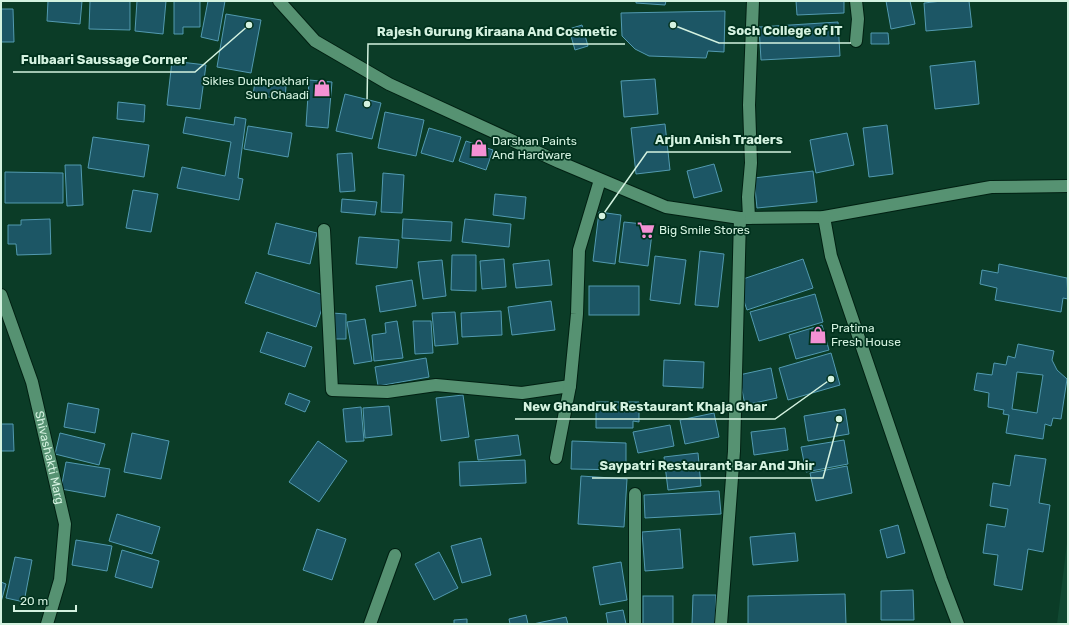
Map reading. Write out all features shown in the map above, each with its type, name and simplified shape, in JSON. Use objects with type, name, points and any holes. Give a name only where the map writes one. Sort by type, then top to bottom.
[{"type":"street","points":[[279,1],[316,41],[389,84],[600,180],[666,208],[744,218],[824,217],[991,187],[1068,186]]},
{"type":"street","points":[[721,624],[734,451],[744,218],[748,198],[751,163],[749,104],[753,1]]},
{"type":"street","points":[[856,1],[858,19],[856,41]]},
{"type":"street","points":[[556,458],[570,386],[577,314],[579,250],[600,180]]},
{"type":"street","points":[[824,217],[831,256],[958,624]]},
{"type":"street","points":[[324,230],[332,390],[387,392],[436,385],[522,393],[570,386]]},
{"type":"street","name":"Shivashakti Marg","points":[[1,295],[32,382],[65,524],[60,580],[47,624]]},
{"type":"street","points":[[635,494],[635,624]]},
{"type":"street","points":[[370,624],[395,555]]},
{"type":"shaded area","points":[[1068,535],[1068,624],[1057,624]]},
{"type":"building","points":[[48,1],[82,1],[80,24],[47,21]]},
{"type":"building","points":[[90,1],[130,1],[130,30],[89,29]]},
{"type":"building","points":[[137,1],[166,1],[163,34],[135,31]]},
{"type":"building","points":[[174,1],[200,1],[200,27],[183,27],[183,34],[174,34]]},
{"type":"building","points":[[208,1],[225,1],[218,41],[201,37]]},
{"type":"building","points":[[636,1],[666,1],[665,5],[636,3]]},
{"type":"building","points":[[796,1],[844,1],[844,13],[797,15]]},
{"type":"building","points":[[886,1],[910,1],[915,24],[891,29]]},
{"type":"building","points":[[969,1],[972,27],[926,31],[924,3]]},
{"type":"building","points":[[1,9],[13,9],[14,42],[1,42]]},
{"type":"building","points":[[725,11],[724,52],[708,51],[706,58],[649,56],[635,49],[622,36],[621,13]]},
{"type":"building","points":[[226,14],[261,20],[251,73],[217,67]]},
{"type":"building","points":[[838,22],[840,56],[761,60],[759,27]]},
{"type":"building","points":[[582,25],[588,46],[575,50],[569,29]]},
{"type":"building","points":[[871,33],[888,33],[889,44],[871,44]]},
{"type":"building","points":[[172,61],[206,65],[200,109],[167,105]]},
{"type":"building","points":[[975,61],[979,104],[935,109],[930,66]]},
{"type":"building","points":[[655,79],[658,114],[624,117],[621,81]]},
{"type":"building","points":[[309,80],[332,82],[328,128],[306,126]]},
{"type":"building","points":[[255,82],[286,86],[285,99],[253,95]]},
{"type":"building","points":[[345,94],[381,103],[372,139],[336,131]]},
{"type":"building","points":[[118,102],[145,105],[144,122],[117,119]]},
{"type":"building","points":[[385,112],[424,120],[416,156],[378,148]]},
{"type":"building","points":[[186,117],[234,125],[235,117],[246,119],[238,178],[243,179],[239,200],[177,188],[182,167],[225,176],[231,142],[183,133]]},
{"type":"building","points":[[665,124],[670,170],[636,174],[631,128]]},
{"type":"building","points":[[887,125],[893,174],[869,177],[863,128]]},
{"type":"building","points":[[248,126],[292,133],[288,157],[244,149]]},
{"type":"building","points":[[429,128],[461,137],[453,162],[421,153]]},
{"type":"building","points":[[847,133],[854,165],[816,173],[810,140]]},
{"type":"building","points":[[93,137],[149,145],[144,177],[88,168]]},
{"type":"building","points":[[466,141],[493,150],[486,170],[459,161]]},
{"type":"building","points":[[352,153],[355,191],[340,192],[337,154]]},
{"type":"building","points":[[714,164],[722,191],[694,198],[687,171]]},
{"type":"building","points":[[65,165],[81,165],[83,205],[67,206]]},
{"type":"building","points":[[813,171],[817,202],[757,208],[754,178]]},
{"type":"building","points":[[5,172],[63,173],[63,203],[5,203]]},
{"type":"building","points":[[383,173],[404,175],[402,213],[381,212]]},
{"type":"building","points":[[133,190],[158,194],[151,232],[126,228]]},
{"type":"building","points":[[495,194],[526,197],[524,219],[493,215]]},
{"type":"building","points":[[342,199],[377,202],[375,215],[341,212]]},
{"type":"building","points":[[599,212],[621,215],[615,264],[593,261]]},
{"type":"building","points":[[50,219],[51,254],[17,255],[16,244],[8,244],[8,225],[21,225],[21,220]]},
{"type":"building","points":[[403,219],[452,222],[451,241],[402,238]]},
{"type":"building","points":[[465,219],[511,224],[509,247],[462,242]]},
{"type":"building","points":[[624,222],[653,225],[648,266],[619,262]]},
{"type":"building","points":[[276,223],[317,233],[310,264],[268,254]]},
{"type":"building","points":[[359,237],[399,240],[397,268],[356,264]]},
{"type":"building","points":[[700,251],[724,254],[718,307],[695,305]]},
{"type":"building","points":[[452,255],[476,255],[476,291],[451,290]]},
{"type":"building","points":[[655,256],[686,260],[680,304],[650,300]]},
{"type":"building","points":[[504,259],[506,287],[482,289],[480,261]]},
{"type":"building","points":[[803,259],[813,288],[747,310],[737,281]]},
{"type":"building","points":[[442,260],[446,296],[423,299],[418,262]]},
{"type":"building","points":[[549,260],[552,285],[516,288],[513,264]]},
{"type":"building","points":[[999,264],[1067,278],[1068,299],[1063,298],[1061,312],[995,300],[997,288],[980,284],[982,270],[998,273]]},
{"type":"building","points":[[256,272],[326,296],[316,327],[245,303]]},
{"type":"building","points":[[412,280],[416,306],[380,312],[376,286]]},
{"type":"building","points":[[589,286],[639,286],[639,315],[589,315]]},
{"type":"building","points":[[815,294],[823,322],[759,341],[750,312]]},
{"type":"building","points":[[551,301],[555,330],[512,335],[508,307]]},
{"type":"building","points":[[501,311],[502,335],[462,337],[461,313]]},
{"type":"building","points":[[455,312],[458,344],[435,346],[432,313]]},
{"type":"building","points":[[332,313],[346,314],[346,339],[332,339]]},
{"type":"building","points":[[365,319],[372,361],[354,364],[347,322]]},
{"type":"building","points":[[397,321],[403,358],[374,361],[372,335],[386,333],[385,323]]},
{"type":"building","points":[[413,321],[431,321],[433,353],[415,354]]},
{"type":"building","points":[[822,325],[829,350],[796,359],[789,335]]},
{"type":"building","points":[[267,332],[312,347],[305,367],[260,352]]},
{"type":"building","points":[[1018,344],[1054,351],[1052,360],[1057,370],[1067,379],[1061,419],[1053,418],[1051,426],[1045,424],[1043,439],[1006,433],[1009,415],[1003,414],[1004,410],[988,407],[989,393],[974,390],[977,373],[992,375],[994,363],[1006,365],[1008,356],[1015,358]],"holes":[[[1017,372],[1043,375],[1037,413],[1012,409]]]},
{"type":"building","points":[[831,353],[840,385],[788,400],[779,368]]},
{"type":"building","points":[[426,358],[429,377],[378,386],[375,367]]},
{"type":"building","points":[[664,360],[704,362],[703,388],[663,386]]},
{"type":"building","points":[[771,368],[777,398],[745,405],[739,375]]},
{"type":"building","points":[[289,393],[310,401],[305,412],[285,404]]},
{"type":"building","points":[[463,395],[469,437],[441,441],[436,398]]},
{"type":"building","points":[[596,402],[639,402],[639,422],[633,421],[633,428],[596,428]]},
{"type":"building","points":[[68,403],[99,409],[95,433],[64,427]]},
{"type":"building","points":[[389,406],[392,435],[365,438],[363,408]]},
{"type":"building","points":[[361,407],[364,441],[346,442],[343,409]]},
{"type":"building","points":[[845,409],[849,434],[808,441],[804,416]]},
{"type":"building","points":[[714,413],[719,437],[685,444],[680,420]]},
{"type":"building","points":[[1,424],[13,424],[14,451],[1,451]]},
{"type":"building","points":[[670,425],[674,446],[638,453],[633,432]]},
{"type":"building","points":[[785,428],[788,450],[754,455],[751,432]]},
{"type":"building","points":[[60,433],[105,444],[99,465],[55,454]]},
{"type":"building","points":[[132,433],[169,441],[161,479],[124,472]]},
{"type":"building","points":[[518,435],[521,455],[478,460],[475,440]]},
{"type":"building","points":[[844,440],[848,464],[806,472],[801,447]]},
{"type":"building","points":[[318,441],[347,461],[319,502],[289,482]]},
{"type":"building","points":[[572,441],[626,443],[626,470],[571,469]]},
{"type":"building","points":[[698,453],[701,486],[668,490],[664,457]]},
{"type":"building","points":[[1015,455],[1046,459],[1039,503],[1050,505],[1043,552],[1028,549],[1022,590],[994,585],[998,555],[983,553],[987,524],[1005,527],[1008,509],[990,506],[993,483],[1010,486]]},
{"type":"building","points":[[525,460],[526,483],[460,486],[459,462]]},
{"type":"building","points":[[66,462],[110,469],[105,497],[61,489]]},
{"type":"building","points":[[847,466],[852,493],[816,501],[810,473]]},
{"type":"building","points":[[581,476],[627,479],[624,527],[578,524]]},
{"type":"building","points":[[719,491],[721,514],[645,518],[644,495]]},
{"type":"building","points":[[117,514],[160,527],[152,554],[109,541]]},
{"type":"building","points":[[898,525],[905,553],[887,558],[880,530]]},
{"type":"building","points":[[317,529],[346,539],[332,580],[303,570]]},
{"type":"building","points":[[680,529],[683,568],[645,571],[642,532]]},
{"type":"building","points":[[795,533],[798,561],[753,565],[750,537]]},
{"type":"building","points":[[481,538],[491,575],[462,583],[451,546]]},
{"type":"building","points":[[76,540],[112,546],[107,571],[72,565]]},
{"type":"building","points":[[122,550],[159,561],[152,588],[115,577]]},
{"type":"building","points":[[439,552],[458,588],[434,600],[415,564]]},
{"type":"building","points":[[15,557],[32,560],[24,602],[6,598]]},
{"type":"building","points":[[621,562],[627,600],[600,605],[593,567]]},
{"type":"building","points":[[1,582],[6,584],[1,602]]},
{"type":"building","points":[[913,590],[914,620],[881,620],[881,591]]},
{"type":"building","points":[[845,594],[846,624],[748,624],[748,596]]},
{"type":"building","points":[[693,595],[716,595],[715,624],[692,624]]},
{"type":"building","points":[[643,596],[673,596],[673,624],[643,624]]},
{"type":"building","points":[[623,610],[626,624],[608,624],[606,613]]},
{"type":"building","points":[[526,615],[528,624],[510,624],[509,619]]},
{"type":"building","points":[[566,617],[568,624],[533,624]]},
{"type":"building","points":[[467,619],[467,624],[454,624],[454,620]]},
{"type":"place","name":"Fulbaari Saussage Corner","points":[[249,25]]},
{"type":"place","name":"Soch College of IT","points":[[673,25]]},
{"type":"place","name":"Sikles Dudhpokhari Sun Chaadi","points":[[322,88]]},
{"type":"place","name":"Rajesh Gurung Kiraana And Cosmetic","points":[[367,104]]},
{"type":"place","name":"Darshan Paints And Hardware","points":[[479,148]]},
{"type":"place","name":"Arjun Anish Traders","points":[[602,216]]},
{"type":"place","name":"Big Smile Stores","points":[[646,230]]},
{"type":"place","name":"Pratima Fresh House","points":[[818,335]]},
{"type":"place","name":"New Ghandruk Restaurant Khaja Ghar","points":[[831,379]]},
{"type":"place","name":"Saypatri Restaurant Bar And Jhir","points":[[839,419]]}]
